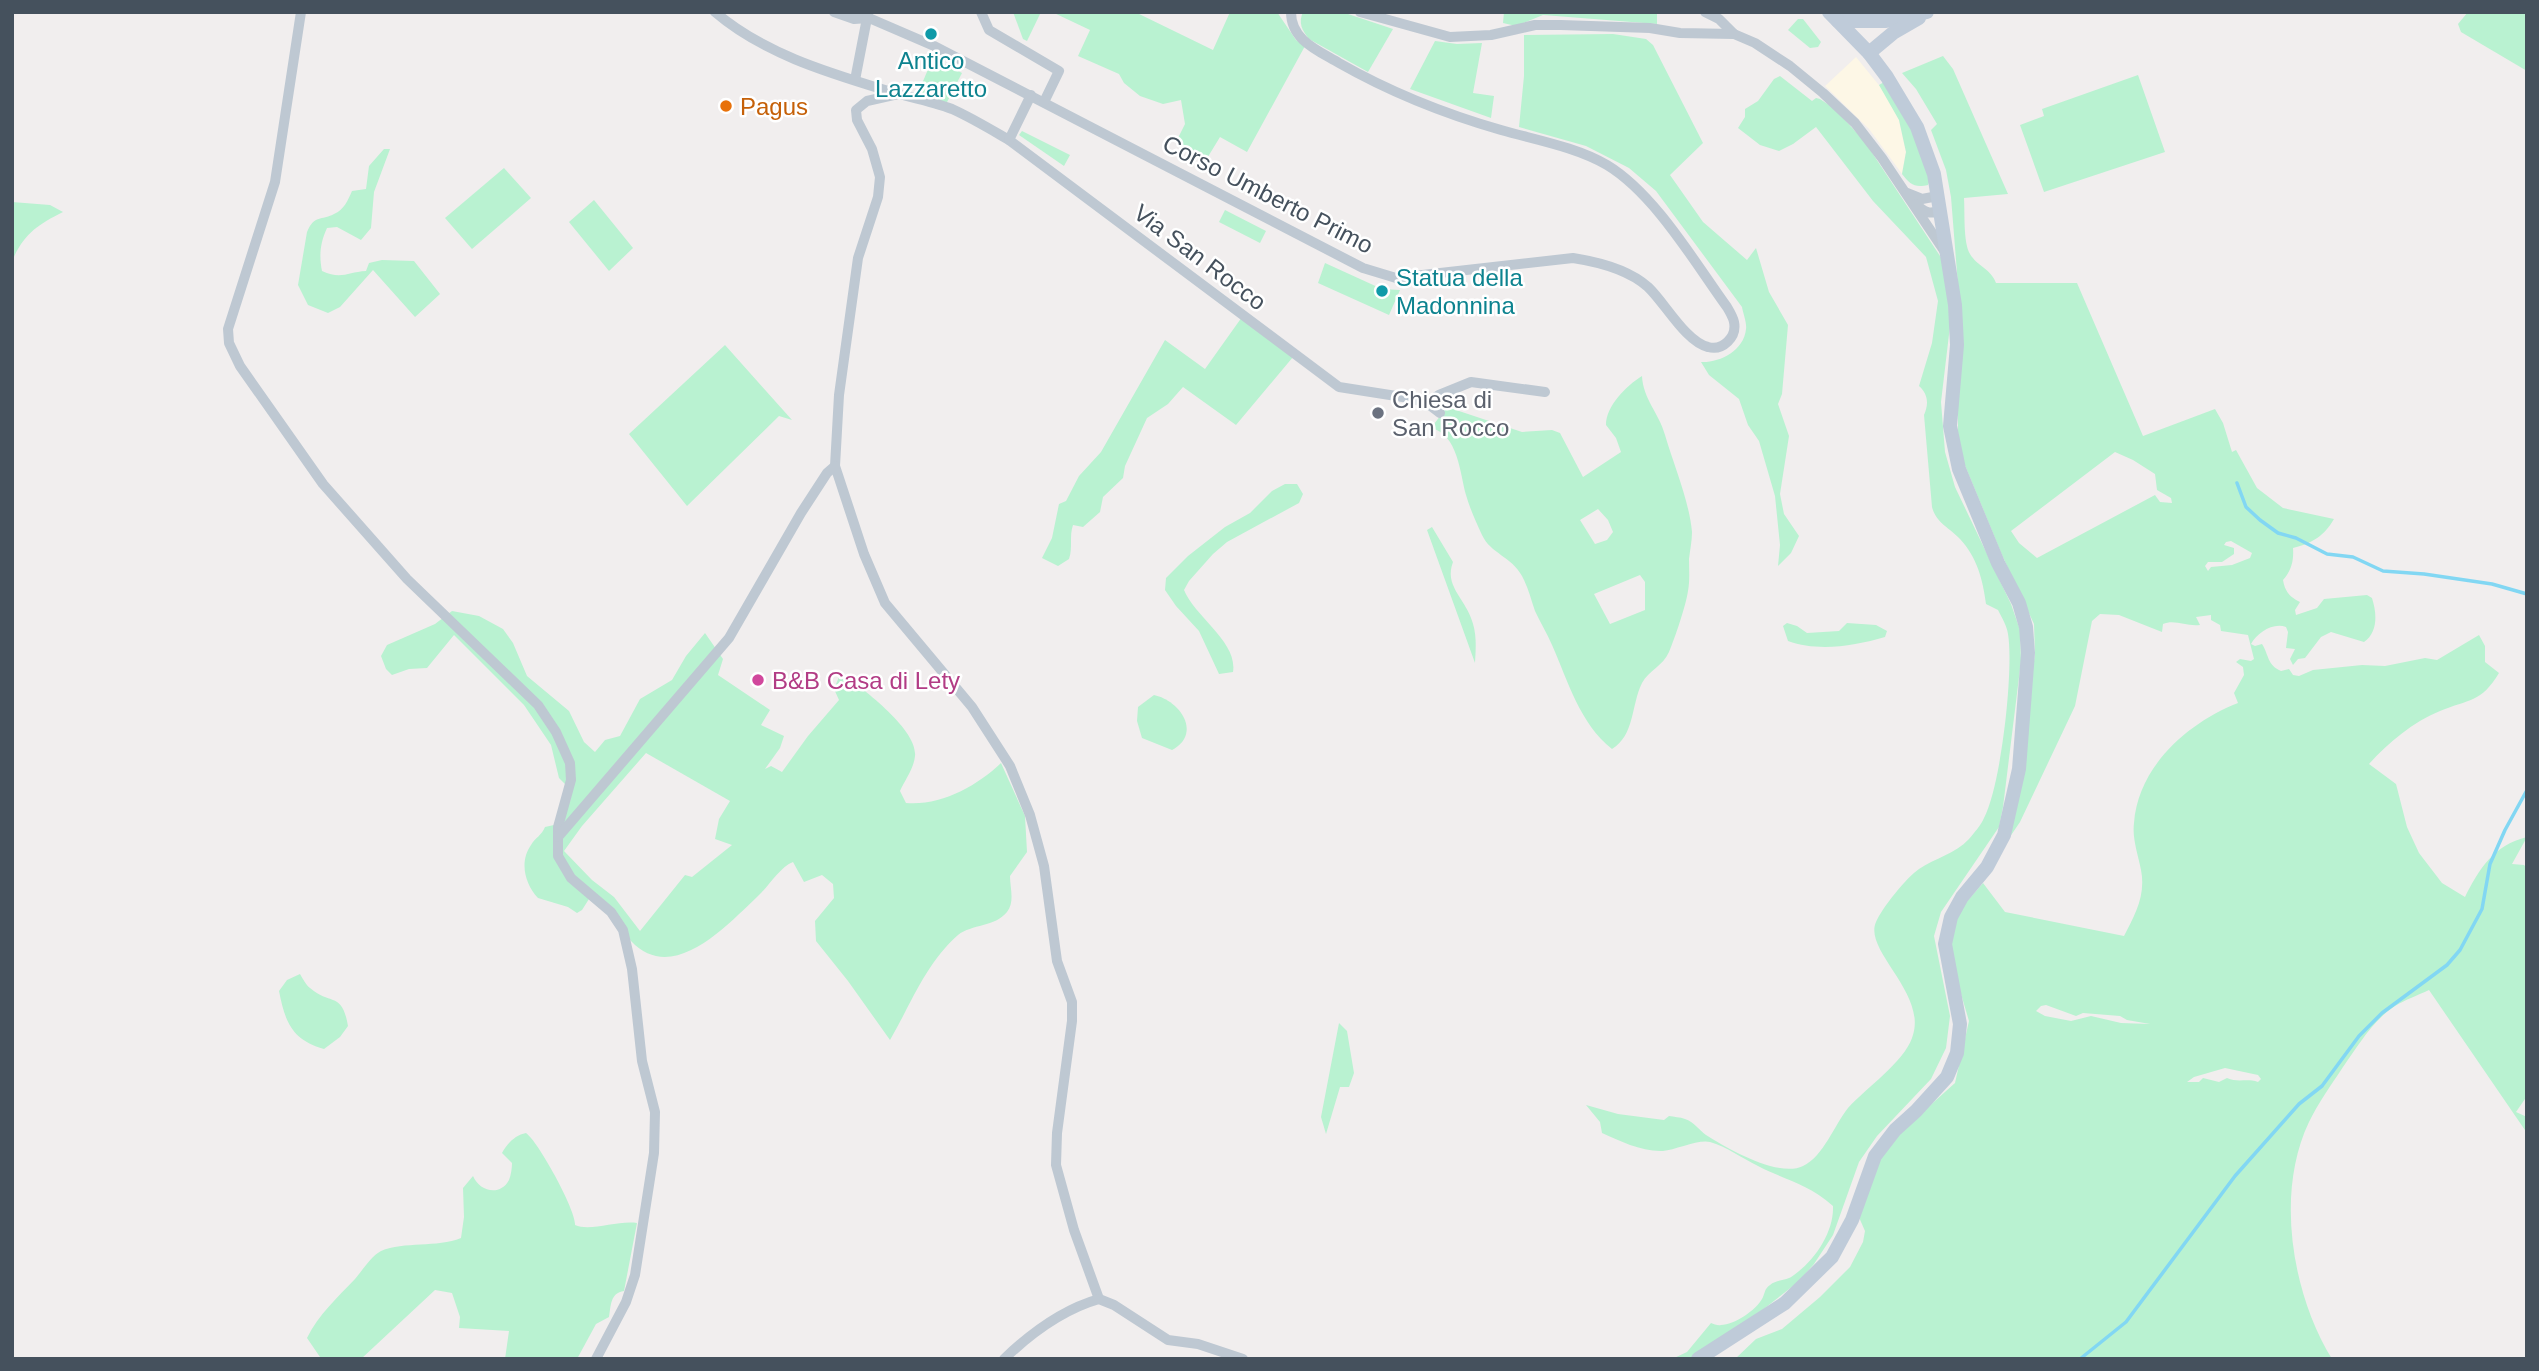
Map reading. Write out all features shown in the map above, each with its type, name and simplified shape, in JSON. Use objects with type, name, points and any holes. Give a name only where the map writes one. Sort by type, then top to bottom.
[{"type":"main road","points":[[1833,17],[1886,21],[1929,12]]},
{"type":"main road","points":[[1869,53],[1893,33],[1929,12]]},
{"type":"main road","points":[[1698,1359],[1785,1303],[1832,1257],[1852,1220],[1874,1156],[1895,1130],[1947,1077],[1957,1053],[1960,1024],[1945,944],[1951,918],[1962,897],[1987,867],[2004,835],[2019,769],[2028,653],[2026,627],[2023,612],[1998,563],[1959,469],[1950,425],[1957,345],[1955,305],[1939,202],[1928,153],[1917,127],[1888,77],[1869,53],[1833,17]]},
{"type":"street","points":[[301,12],[275,182],[228,330],[229,343],[240,366],[323,484],[407,579],[538,705],[556,732],[569,763],[571,780],[558,827],[558,856],[564,868],[611,912],[623,930],[628,944],[642,1061],[655,1112],[654,1153],[635,1275],[626,1302],[596,1359]]},
{"type":"street","name":"Via San Rocco","points":[[715,12],[727,23],[805,63],[945,107],[1009,139],[1339,387],[1427,403],[1440,413]]},
{"type":"street","name":"Corso Umberto Primo","points":[[835,12],[854,19],[869,15],[934,46],[1363,268],[1396,278],[1573,258],[1594,261],[1630,275],[1647,286],[1698,342],[1710,348],[1727,343],[1734,329],[1734,322],[1727,307],[1653,205],[1626,179],[1606,165],[1578,153],[1437,110],[1370,80],[1309,45],[1291,25],[1291,12]]},
{"type":"street","points":[[981,12],[989,30],[1059,71],[1044,102]]},
{"type":"street","points":[[1360,12],[1450,37],[1562,25],[1734,34]]},
{"type":"street","points":[[1705,12],[1718,19],[1734,34],[1773,54],[1823,93],[1855,123],[1947,256]]},
{"type":"street","points":[[855,80],[869,15]]},
{"type":"street","points":[[898,94],[867,101],[856,110],[857,120],[872,149],[880,177],[878,197],[858,258],[839,395],[835,466],[864,554],[885,603],[972,707],[1010,766],[1030,814],[1044,866],[1057,961],[1072,1002],[1072,1021],[1056,1133],[1056,1164],[1074,1230],[1100,1299]]},
{"type":"street","points":[[1009,139],[1031,96]]},
{"type":"street","points":[[1903,191],[1939,202],[1935,213],[1928,214],[1903,191]]},
{"type":"street","points":[[1427,403],[1471,382],[1545,393]]},
{"type":"street","points":[[558,836],[729,638],[802,513],[827,473],[835,466]]},
{"type":"street","points":[[1004,1359],[1023,1341],[1052,1322],[1082,1304],[1100,1299],[1168,1340],[1198,1344],[1243,1359]]},
{"type":"shaded area","points":[[1856,57],[1883,90],[1899,120],[1906,152],[1902,174],[1869,129],[1825,86]]},
{"type":"green space","points":[[1013,12],[1041,12],[1027,41],[1023,39]]},
{"type":"green space","points":[[1052,12],[1135,12],[1213,50],[1230,12],[1277,12],[1296,40],[1305,46],[1247,152],[1220,137],[1206,160],[1178,145],[1178,138],[1185,124],[1181,100],[1163,104],[1140,96],[1124,83],[1119,74],[1078,56],[1090,30]]},
{"type":"green space","points":[[1303,12],[1342,12],[1393,29],[1368,72],[1309,39],[1302,26]]},
{"type":"green space","points":[[1504,12],[1657,12],[1657,24],[1543,15],[1516,26],[1503,23]]},
{"type":"green space","points":[[2468,12],[2527,12],[2527,71],[2461,32],[2458,24]]},
{"type":"green space","points":[[1798,19],[1803,19],[1821,42],[1818,47],[1810,48],[1788,30]]},
{"type":"green space","points":[[1613,34],[1646,39],[1653,45],[1703,143],[1670,175],[1703,222],[1747,260],[1756,248],[1769,292],[1788,325],[1782,394],[1778,404],[1789,436],[1780,494],[1784,514],[1799,536],[1791,553],[1778,566],[1780,545],[1775,496],[1759,441],[1748,425],[1739,399],[1709,375],[1701,362],[1723,358],[1741,344],[1746,327],[1742,307],[1656,191],[1629,168],[1586,146],[1519,127],[1524,76],[1524,35]]},
{"type":"green space","points":[[1435,41],[1482,43],[1473,93],[1494,96],[1491,118],[1410,89]]},
{"type":"green space","points":[[1943,56],[1953,69],[2008,194],[1964,198],[1965,235],[1970,254],[1991,274],[1996,283],[2077,283],[2143,436],[2215,409],[2223,423],[2232,452],[2236,450],[2257,488],[2283,508],[2334,519],[2317,538],[2293,548],[2291,566],[2283,580],[2284,584],[2288,594],[2300,602],[2295,610],[2296,615],[2317,608],[2324,599],[2367,595],[2372,598],[2375,622],[2369,638],[2364,642],[2331,632],[2321,637],[2305,658],[2298,659],[2293,665],[2290,659],[2295,649],[2286,648],[2286,627],[2266,629],[2251,644],[2262,644],[2276,669],[2289,669],[2293,675],[2299,676],[2313,670],[2362,665],[2385,666],[2425,658],[2437,660],[2479,635],[2485,646],[2485,662],[2499,673],[2480,695],[2420,721],[2393,740],[2369,764],[2396,784],[2407,827],[2419,853],[2442,883],[2465,897],[2476,877],[2497,852],[2527,837],[2512,864],[2524,865],[2527,868],[2527,1096],[2516,1112],[2527,1117],[2527,1133],[2429,990],[2395,1006],[2373,1026],[2343,1067],[2309,1122],[2299,1150],[2293,1180],[2291,1211],[2298,1274],[2318,1333],[2332,1359],[1735,1359],[1756,1339],[1782,1329],[1850,1267],[1863,1242],[1865,1231],[1858,1215],[1876,1164],[1897,1135],[1955,1083],[1969,1021],[1956,977],[1951,945],[1956,914],[1983,883],[2005,912],[2124,936],[2141,896],[2142,879],[2134,829],[2138,802],[2145,783],[2169,749],[2185,734],[2220,711],[2238,703],[2234,693],[2244,675],[2243,667],[2236,662],[2240,659],[2254,659],[2248,635],[2221,631],[2220,625],[2211,620],[2211,615],[2196,617],[2200,625],[2172,622],[2163,624],[2162,632],[2119,615],[2100,614],[2092,621],[2075,706],[2020,822],[2001,850],[2035,655],[2034,624],[1964,463],[1958,433],[1958,285],[1951,197],[1946,170],[1931,130],[1937,124],[1916,89],[1902,73]],"holes":[[[2115,452],[2155,474],[2157,490],[2171,498],[2172,503],[2160,502],[2155,495],[2037,558],[2019,543],[2011,531]],[[2231,541],[2252,553],[2250,558],[2232,565],[2211,567],[2208,571],[2205,566],[2208,562],[2222,562],[2234,554],[2234,548],[2224,545]],[[2046,1005],[2076,1016],[2083,1013],[2120,1016],[2150,1024],[2121,1023],[2091,1016],[2071,1021],[2045,1016],[2036,1011]],[[2225,1068],[2258,1075],[2261,1079],[2258,1082],[2227,1078],[2219,1082],[2203,1078],[2199,1082],[2187,1082],[2194,1077]]]},
{"type":"green space","points":[[933,58],[962,73],[946,104],[917,95]]},
{"type":"green space","points":[[2138,75],[2165,152],[2044,192],[2020,125],[2044,116],[2042,109]]},
{"type":"green space","points":[[1780,76],[1812,101],[1820,99],[1835,109],[1865,142],[1942,259],[1950,326],[1941,402],[1945,452],[1955,487],[2011,604],[2020,630],[2021,661],[1999,827],[1941,912],[1934,936],[1950,1016],[1946,1048],[1931,1079],[1877,1136],[1859,1162],[1833,1235],[1798,1282],[1690,1359],[1672,1359],[1687,1352],[1711,1323],[1726,1324],[1744,1316],[1755,1308],[1768,1287],[1802,1269],[1827,1235],[1833,1206],[1805,1187],[1710,1142],[1663,1151],[1647,1150],[1624,1142],[1602,1133],[1600,1122],[1586,1105],[1618,1114],[1664,1120],[1669,1116],[1683,1118],[1740,1154],[1768,1165],[1793,1169],[1810,1162],[1848,1108],[1893,1066],[1912,1038],[1915,1022],[1912,1005],[1879,946],[1875,934],[1876,922],[1889,901],[1914,873],[1963,844],[1984,818],[1996,781],[2008,700],[2009,651],[2005,625],[1998,610],[1986,604],[1981,578],[1971,553],[1940,521],[1932,507],[1924,415],[1927,399],[1919,386],[1932,343],[1938,301],[1926,257],[1873,201],[1816,127],[1779,151],[1760,145],[1738,128],[1745,117],[1745,109],[1758,101],[1774,79]]},
{"type":"green space","points":[[1884,82],[1904,111],[1931,177],[1928,185],[1913,184],[1902,174],[1906,152],[1899,120],[1879,85]]},
{"type":"green space","points":[[1022,131],[1070,155],[1064,166],[1019,135]]},
{"type":"green space","points":[[384,149],[390,149],[374,192],[371,228],[361,240],[337,227],[327,228],[321,250],[322,271],[344,275],[366,271],[369,263],[382,260],[414,261],[440,294],[415,317],[373,270],[340,307],[328,313],[308,305],[298,285],[307,232],[316,220],[340,210],[352,191],[366,189],[369,166]]},
{"type":"green space","points":[[504,168],[531,198],[472,249],[445,218]]},
{"type":"green space","points":[[594,200],[633,248],[609,271],[569,222]]},
{"type":"green space","points":[[12,202],[50,205],[63,212],[32,231],[12,261]]},
{"type":"green space","points":[[1225,210],[1266,231],[1260,243],[1219,222]]},
{"type":"green space","points":[[1325,263],[1382,289],[1400,290],[1389,315],[1318,283]]},
{"type":"green space","points":[[1242,317],[1293,357],[1236,425],[1183,387],[1168,404],[1147,418],[1125,466],[1123,478],[1103,497],[1100,512],[1083,527],[1073,525],[1069,559],[1058,566],[1042,558],[1052,538],[1059,504],[1066,501],[1079,476],[1101,452],[1165,340],[1205,369]]},
{"type":"green space","points":[[725,345],[792,420],[779,416],[687,506],[629,434]]},
{"type":"green space","points":[[1642,376],[1645,392],[1662,427],[1688,508],[1692,532],[1689,583],[1683,613],[1669,652],[1642,683],[1629,728],[1612,749],[1583,715],[1535,611],[1522,576],[1512,564],[1490,547],[1482,535],[1473,515],[1452,446],[1440,432],[1431,428],[1447,407],[1522,432],[1552,430],[1560,433],[1583,477],[1621,452],[1616,438],[1606,425],[1607,418],[1618,397]],"holes":[[[1598,509],[1608,520],[1613,532],[1607,540],[1595,544],[1580,520]],[[1640,575],[1645,582],[1645,610],[1610,624],[1594,594]]]},
{"type":"green space","points":[[1285,484],[1297,484],[1303,494],[1299,503],[1227,542],[1213,554],[1184,590],[1229,650],[1233,672],[1219,674],[1199,631],[1165,590],[1166,578],[1188,556],[1225,527],[1250,513],[1272,491]]},
{"type":"green space","points":[[1432,527],[1453,562],[1453,585],[1473,624],[1476,640],[1475,663],[1427,530]]},
{"type":"green space","points":[[452,611],[479,616],[503,629],[513,643],[527,676],[569,711],[584,742],[595,752],[605,740],[620,736],[640,699],[672,680],[686,656],[705,633],[723,659],[718,675],[770,710],[761,725],[784,736],[780,748],[765,769],[771,766],[782,772],[839,700],[834,689],[841,672],[887,710],[914,745],[914,760],[900,791],[906,803],[932,801],[958,793],[1001,763],[1025,816],[1027,852],[1010,876],[1009,908],[1002,917],[964,931],[947,946],[920,984],[890,1040],[816,941],[815,921],[834,898],[833,884],[822,875],[804,882],[793,862],[779,872],[731,921],[699,946],[682,954],[664,957],[647,953],[631,941],[618,924],[589,899],[577,913],[568,907],[538,898],[527,880],[527,852],[545,827],[554,825],[570,802],[571,790],[559,778],[551,745],[524,705],[454,635],[427,668],[409,669],[392,675],[386,669],[381,656],[387,645],[435,624]],"holes":[[[646,753],[730,801],[719,819],[715,839],[732,845],[692,877],[685,875],[640,931],[614,897],[592,880],[564,851],[582,826]]]},
{"type":"green space","points":[[1787,623],[1807,633],[1839,631],[1847,623],[1876,625],[1887,631],[1885,637],[1861,643],[1811,646],[1788,641],[1783,626]]},
{"type":"green space","points":[[1154,695],[1172,704],[1187,727],[1186,736],[1172,750],[1142,738],[1137,721],[1138,707]]},
{"type":"green space","points":[[300,974],[310,988],[339,1003],[346,1015],[348,1026],[340,1037],[324,1049],[304,1041],[297,1035],[284,1012],[279,991],[287,980]]},
{"type":"green space","points":[[1339,1023],[1347,1031],[1354,1073],[1349,1087],[1340,1087],[1326,1134],[1321,1117]]},
{"type":"green space","points":[[526,1133],[556,1177],[570,1206],[575,1225],[588,1227],[637,1223],[624,1291],[616,1294],[609,1317],[596,1324],[577,1359],[505,1359],[509,1331],[459,1328],[460,1317],[452,1293],[435,1290],[361,1359],[320,1357],[307,1338],[323,1314],[370,1260],[377,1253],[390,1248],[442,1243],[461,1238],[464,1217],[463,1188],[473,1176],[480,1185],[490,1190],[500,1189],[505,1185],[510,1178],[512,1163],[502,1153],[512,1140]]},
{"type":"waterway","points":[[2237,483],[2246,507],[2260,520],[2278,533],[2296,538],[2327,554],[2353,557],[2383,571],[2492,584],[2527,594]]},
{"type":"waterway","points":[[2080,1359],[2126,1322],[2235,1176],[2299,1104],[2322,1086],[2359,1036],[2382,1013],[2447,965],[2460,950],[2482,909],[2490,864],[2527,790]]},
{"type":"place","name":"Antico Lazzaretto","points":[[931,34]]},
{"type":"place","name":"Pagus","points":[[726,106]]},
{"type":"place","name":"Statua della Madonnina","points":[[1382,291]]},
{"type":"place","name":"Chiesa di San Rocco","points":[[1378,413]]},
{"type":"place","name":"B&B Casa di Lety","points":[[758,680]]}]
